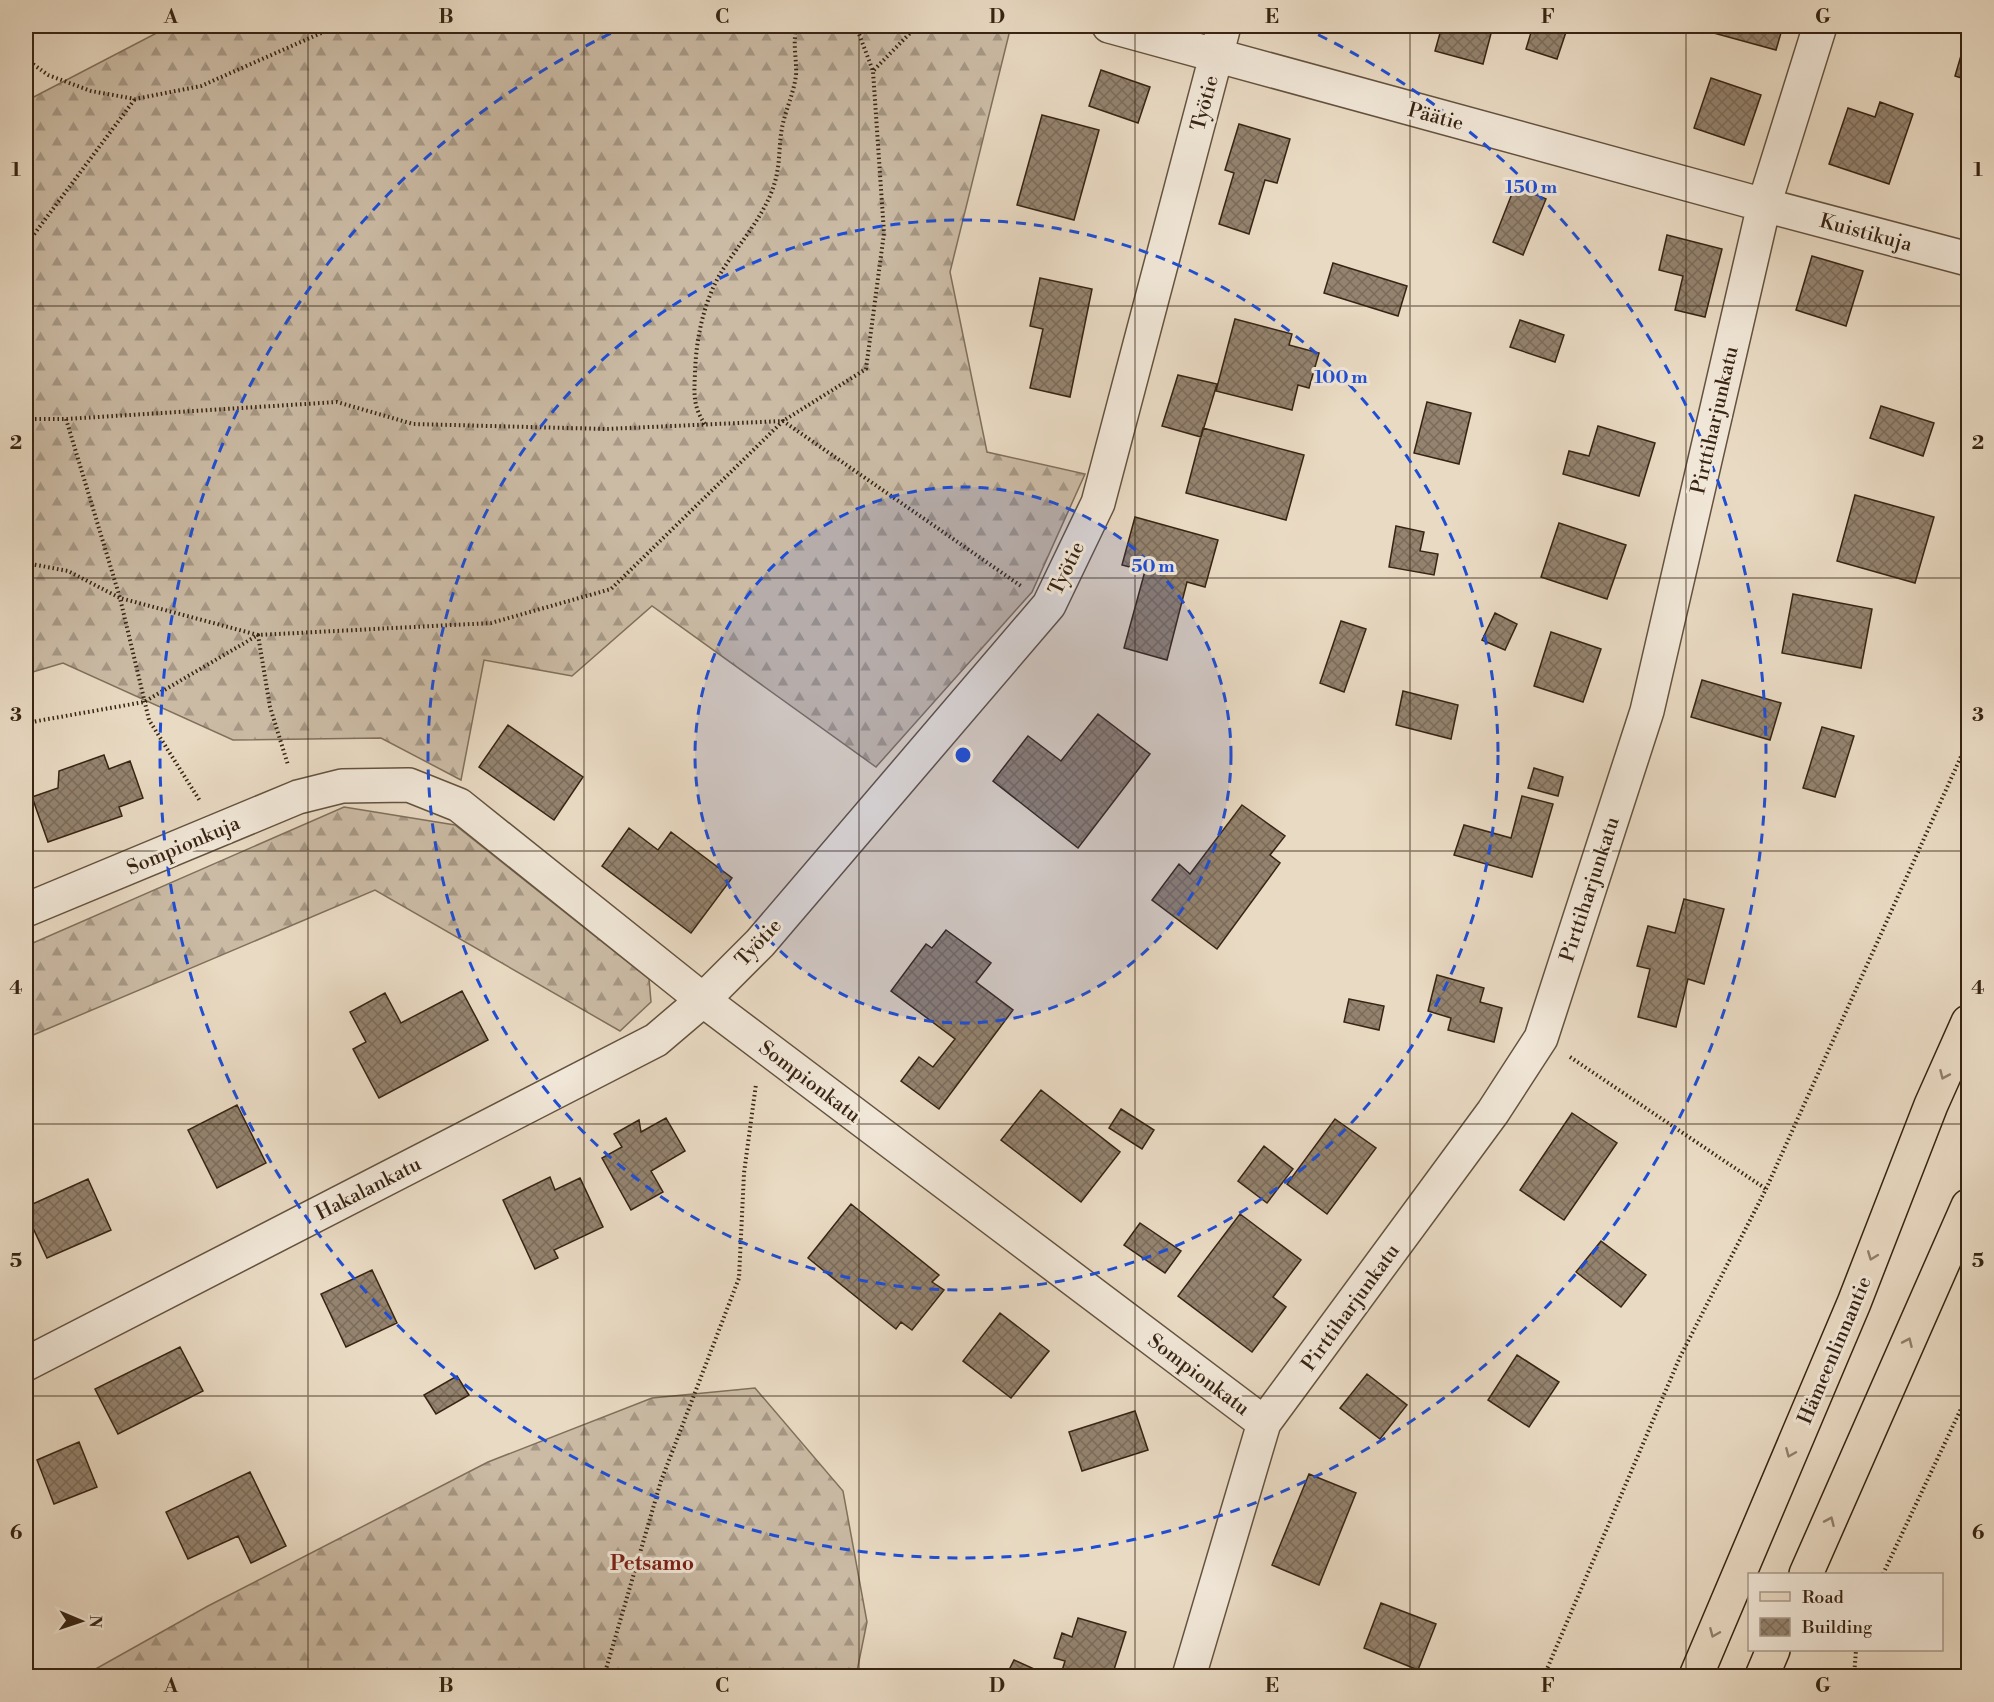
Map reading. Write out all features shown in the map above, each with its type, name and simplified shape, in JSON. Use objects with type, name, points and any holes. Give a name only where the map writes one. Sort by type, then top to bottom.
[{"type":"main road","name":"Hämeenlinnantie","points":[[1696,1677],[1854,1303],[1931,1106],[1968,1022]]},
{"type":"main road","points":[[1807,1573],[1968,1206]]},
{"type":"main road","points":[[1762,1677],[1773,1651]]},
{"type":"street","name":"Päätie","points":[[1109,26],[1220,41],[1764,205]]},
{"type":"street","name":"Pirttiharjunkatu","points":[[1189,1677],[1264,1423],[1493,1112],[1541,1038],[1647,711],[1764,205],[1820,26]]},
{"type":"street","name":"Työtie","points":[[703,1000],[760,943],[1049,605],[1098,502],[1220,41]]},
{"type":"street","name":"Kuistikuja","points":[[1764,205],[1968,259]]},
{"type":"street","name":"Sompionkatu","points":[[342,786],[409,785],[459,805],[703,1000],[1264,1423]]},
{"type":"street","name":"Sompionkuja","points":[[26,910],[298,797],[342,786]]},
{"type":"street","name":"Hakalankatu","points":[[26,1364],[656,1040],[703,1000]]},
{"type":"path","points":[[26,58],[48,75],[91,91],[135,99],[201,86],[337,26]]},
{"type":"path","points":[[705,424],[696,412],[696,363],[700,329],[708,301],[719,277],[769,198],[777,174],[782,128],[796,75],[794,55],[797,26]]},
{"type":"path","points":[[26,563],[68,571],[120,598],[258,635],[491,623],[611,589],[783,421],[866,369],[884,233],[873,71],[856,26]]},
{"type":"path","points":[[873,71],[917,26]]},
{"type":"path","points":[[26,245],[135,99]]},
{"type":"path","points":[[26,419],[66,419],[338,402],[413,424],[606,429],[783,421],[1049,605]]},
{"type":"path","points":[[66,419],[120,598],[149,720],[219,829]]},
{"type":"path","points":[[26,723],[144,702],[258,635]]},
{"type":"path","points":[[258,635],[270,707],[298,797]]},
{"type":"path","points":[[1544,1677],[1680,1357],[1766,1189],[1968,741]]},
{"type":"path","points":[[1541,1038],[1766,1189]]},
{"type":"path","points":[[604,1677],[661,1481],[739,1278],[744,1173],[762,1045]]},
{"type":"path","points":[[1884,1573],[1968,1394]]},
{"type":"path","points":[[1854,1677],[1856,1651]]},
{"type":"green space","points":[[170,26],[1011,26],[950,272],[987,452],[1085,474],[1032,592],[876,767],[652,606],[572,676],[484,660],[461,780],[381,738],[233,740],[63,663],[26,674],[26,101]]},
{"type":"green space","points":[[344,807],[455,825],[649,979],[651,1002],[620,1031],[375,890],[26,1038],[26,946]]},
{"type":"green space","points":[[755,1388],[843,1491],[867,1622],[856,1676],[83,1676],[208,1606],[488,1462],[652,1398]]},
{"type":"building","points":[[1297,26],[1333,26],[1332,33]]},
{"type":"building","points":[[1442,26],[1493,26],[1483,64],[1435,51]]},
{"type":"building","points":[[1533,26],[1568,26],[1557,59],[1526,49]]},
{"type":"building","points":[[1712,26],[1783,26],[1776,50],[1710,32]]},
{"type":"building","points":[[1965,42],[1968,43],[1968,80],[1955,76]]},
{"type":"building","points":[[1101,70],[1150,87],[1138,123],[1089,106]]},
{"type":"building","points":[[1711,78],[1761,95],[1744,145],[1694,128]]},
{"type":"building","points":[[1880,102],[1913,114],[1889,184],[1829,164],[1848,108],[1875,117]]},
{"type":"building","points":[[1042,115],[1099,130],[1074,220],[1017,205]]},
{"type":"building","points":[[1239,124],[1290,139],[1277,183],[1265,180],[1249,234],[1219,224],[1234,173],[1225,170]]},
{"type":"building","points":[[1515,186],[1546,199],[1523,255],[1493,242]]},
{"type":"building","points":[[1667,235],[1722,249],[1705,317],[1675,310],[1683,276],[1659,270]]},
{"type":"building","points":[[1812,256],[1863,271],[1846,326],[1796,310]]},
{"type":"building","points":[[1333,263],[1407,286],[1398,316],[1324,293]]},
{"type":"building","points":[[1040,278],[1092,289],[1070,397],[1030,388],[1043,329],[1030,326]]},
{"type":"building","points":[[1235,319],[1292,334],[1289,345],[1319,353],[1309,388],[1298,385],[1292,410],[1216,391]]},
{"type":"building","points":[[1520,320],[1564,335],[1555,362],[1510,347]]},
{"type":"building","points":[[1178,375],[1217,384],[1201,437],[1162,426]]},
{"type":"building","points":[[1427,402],[1471,413],[1459,464],[1414,453]]},
{"type":"building","points":[[1881,406],[1934,423],[1923,456],[1870,438]]},
{"type":"building","points":[[1598,426],[1655,443],[1639,496],[1563,474],[1569,451],[1589,456]]},
{"type":"building","points":[[1203,428],[1304,455],[1286,520],[1186,493]]},
{"type":"building","points":[[1855,495],[1934,517],[1915,583],[1837,561]]},
{"type":"building","points":[[1135,517],[1218,540],[1205,587],[1187,582],[1167,660],[1124,648],[1145,571],[1122,565]]},
{"type":"building","points":[[1559,523],[1626,545],[1607,599],[1541,577]]},
{"type":"building","points":[[1396,526],[1424,532],[1420,551],[1438,554],[1434,575],[1389,567]]},
{"type":"building","points":[[1793,594],[1872,609],[1861,668],[1782,653]]},
{"type":"building","points":[[1495,613],[1517,624],[1505,650],[1482,640]]},
{"type":"building","points":[[1341,621],[1366,629],[1344,692],[1320,683]]},
{"type":"building","points":[[1551,632],[1601,649],[1583,702],[1534,686]]},
{"type":"building","points":[[1702,680],[1781,703],[1770,740],[1691,717]]},
{"type":"building","points":[[1403,691],[1458,705],[1451,739],[1396,725]]},
{"type":"building","points":[[1098,714],[1150,754],[1078,848],[993,781],[1028,736],[1061,761]]},
{"type":"building","points":[[508,725],[583,777],[554,820],[479,767]]},
{"type":"building","points":[[1822,727],[1854,736],[1835,797],[1803,788]]},
{"type":"building","points":[[104,755],[109,769],[130,761],[143,798],[119,807],[122,816],[48,842],[32,797],[58,788],[59,771]]},
{"type":"building","points":[[1534,768],[1563,777],[1558,796],[1528,788]]},
{"type":"building","points":[[1522,796],[1553,804],[1532,877],[1454,855],[1464,825],[1511,838]]},
{"type":"building","points":[[1242,805],[1285,836],[1270,855],[1280,863],[1217,949],[1152,900],[1179,864],[1190,874]]},
{"type":"building","points":[[629,828],[658,850],[671,832],[732,878],[691,933],[602,866]]},
{"type":"building","points":[[1684,899],[1724,909],[1704,984],[1688,979],[1676,1027],[1638,1017],[1650,969],[1637,966],[1648,926],[1675,933]]},
{"type":"building","points":[[946,930],[991,963],[976,982],[1013,1010],[939,1109],[901,1081],[919,1057],[933,1067],[955,1039],[891,991],[926,944],[932,948]]},
{"type":"building","points":[[1437,975],[1484,988],[1480,1002],[1502,1008],[1494,1042],[1448,1030],[1451,1018],[1428,1011]]},
{"type":"building","points":[[462,991],[488,1040],[379,1098],[353,1049],[366,1042],[350,1012],[385,993],[401,1023]]},
{"type":"building","points":[[1349,999],[1384,1006],[1379,1030],[1344,1022]]},
{"type":"building","points":[[1041,1090],[1120,1152],[1081,1202],[1001,1140]]},
{"type":"building","points":[[237,1105],[266,1163],[217,1188],[188,1130]]},
{"type":"building","points":[[1121,1109],[1154,1130],[1142,1149],[1109,1128]]},
{"type":"building","points":[[1572,1113],[1617,1143],[1564,1220],[1520,1190]]},
{"type":"building","points":[[666,1118],[685,1151],[651,1171],[663,1192],[631,1210],[602,1158],[622,1147],[614,1134],[639,1120],[641,1132]]},
{"type":"building","points":[[1335,1119],[1376,1148],[1327,1214],[1287,1184]]},
{"type":"building","points":[[1264,1146],[1293,1169],[1267,1203],[1238,1181]]},
{"type":"building","points":[[550,1177],[555,1190],[580,1178],[603,1227],[554,1250],[558,1258],[535,1269],[503,1200]]},
{"type":"building","points":[[88,1179],[111,1230],[47,1258],[26,1213],[26,1207]]},
{"type":"building","points":[[851,1204],[939,1275],[932,1282],[944,1290],[912,1330],[901,1322],[896,1329],[808,1258]]},
{"type":"building","points":[[1240,1214],[1301,1260],[1273,1297],[1286,1307],[1252,1352],[1178,1296]]},
{"type":"building","points":[[1140,1223],[1181,1251],[1165,1273],[1124,1245]]},
{"type":"building","points":[[1601,1241],[1646,1275],[1621,1307],[1576,1272]]},
{"type":"building","points":[[372,1270],[397,1323],[346,1347],[321,1294]]},
{"type":"building","points":[[1000,1313],[1049,1351],[1011,1398],[963,1361]]},
{"type":"building","points":[[180,1347],[203,1391],[118,1434],[95,1389]]},
{"type":"building","points":[[1517,1355],[1559,1382],[1529,1427],[1488,1400]]},
{"type":"building","points":[[1367,1374],[1407,1405],[1380,1439],[1340,1408]]},
{"type":"building","points":[[457,1376],[469,1395],[436,1414],[424,1395]]},
{"type":"building","points":[[1135,1411],[1148,1450],[1082,1471],[1069,1432]]},
{"type":"building","points":[[79,1442],[97,1487],[54,1504],[37,1460]]},
{"type":"building","points":[[250,1472],[286,1546],[251,1563],[238,1536],[188,1559],[166,1512]]},
{"type":"building","points":[[1309,1474],[1356,1493],[1319,1585],[1272,1565]]},
{"type":"building","points":[[1381,1603],[1436,1624],[1418,1670],[1364,1648]]},
{"type":"building","points":[[1078,1618],[1126,1632],[1112,1676],[1061,1674],[1065,1661],[1054,1658],[1062,1633],[1072,1637]]},
{"type":"building","points":[[1014,1660],[1041,1672],[1039,1676],[1006,1676]]},
{"type":"district","name":"Petsamo","points":[[652,1563]]}]
